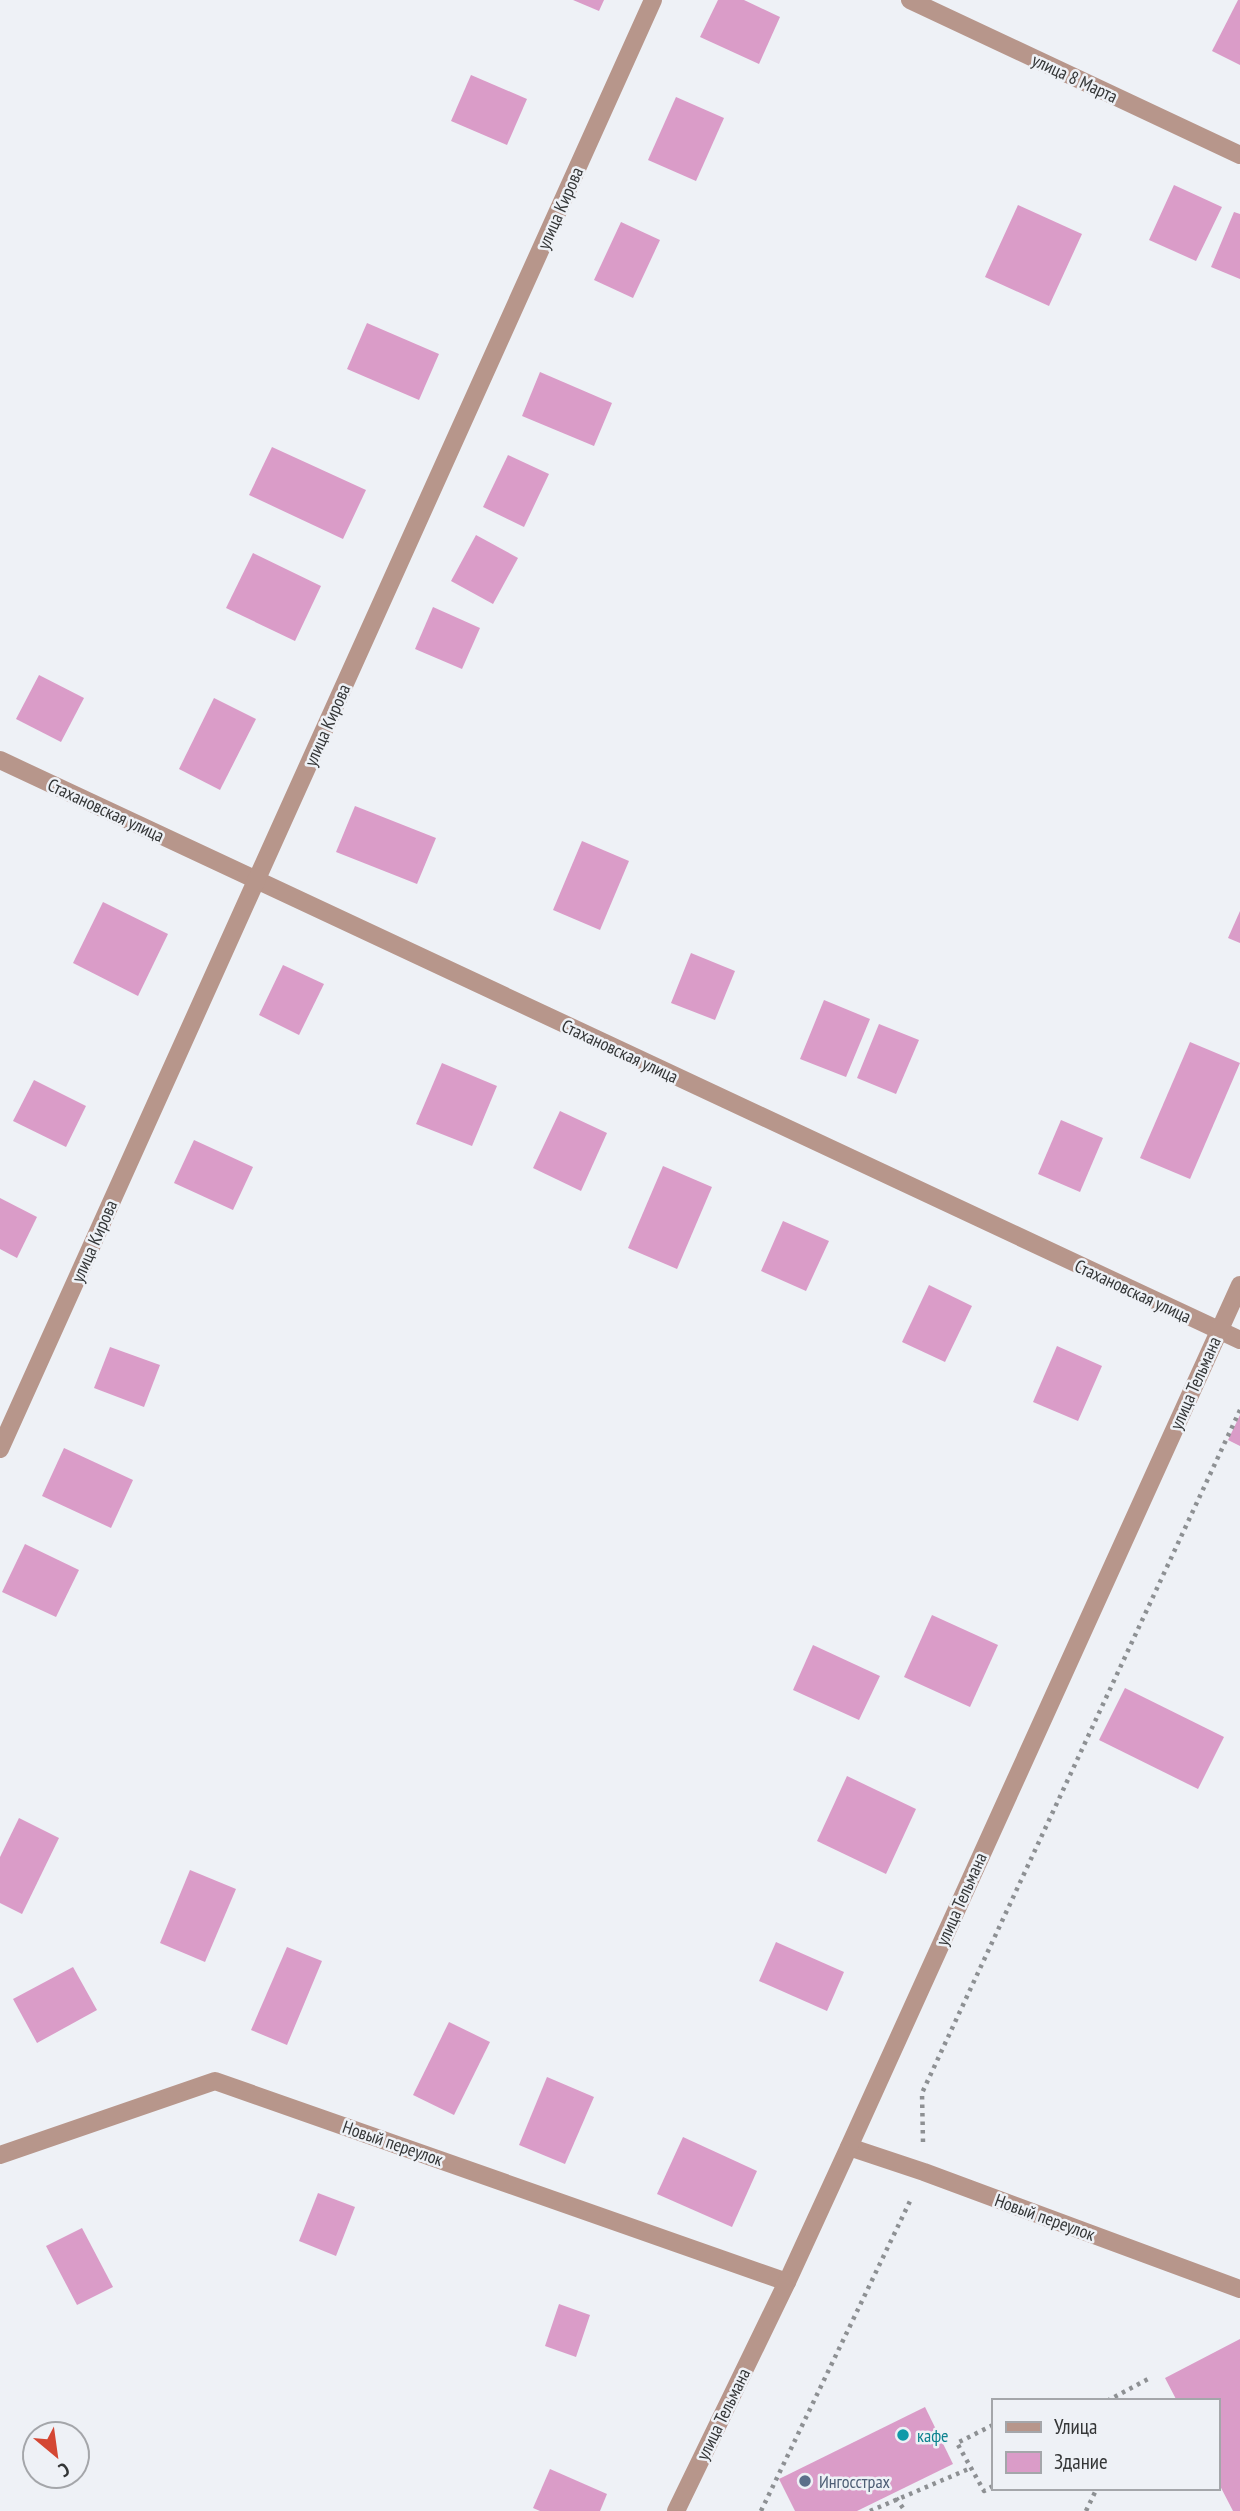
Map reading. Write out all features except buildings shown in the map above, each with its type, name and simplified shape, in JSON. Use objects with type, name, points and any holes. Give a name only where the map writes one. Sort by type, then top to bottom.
[{"type":"street","name":"улица Кирова","points":[[0,1449],[653,0]]},
{"type":"street","name":"улица 8 Марта","points":[[910,0],[1240,155]]},
{"type":"street","name":"Стахановская улица","points":[[0,760],[1240,1340]]},
{"type":"street","name":"улица Тельмана","points":[[676,2511],[849,2147],[1240,1285]]},
{"type":"street","name":"Новый переулок","points":[[0,2155],[215,2081],[786,2282]]},
{"type":"street","name":"Новый переулок","points":[[849,2147],[924,2172],[1240,2289]]},
{"type":"path","points":[[761,2511],[924,2172],[922,2093],[1240,1410]]},
{"type":"path","points":[[1111,2399],[1148,2379]]},
{"type":"path","points":[[992,2426],[957,2443],[984,2491],[992,2487]]},
{"type":"path","points":[[870,2511],[971,2468]]},
{"type":"path","points":[[1086,2511],[1096,2490]]},
{"type":"path","points":[[896,2498],[905,2511]]},
{"type":"place","name":"кафе","points":[[903,2435]]},
{"type":"place","name":"Ингосстрах","points":[[805,2481]]}]
